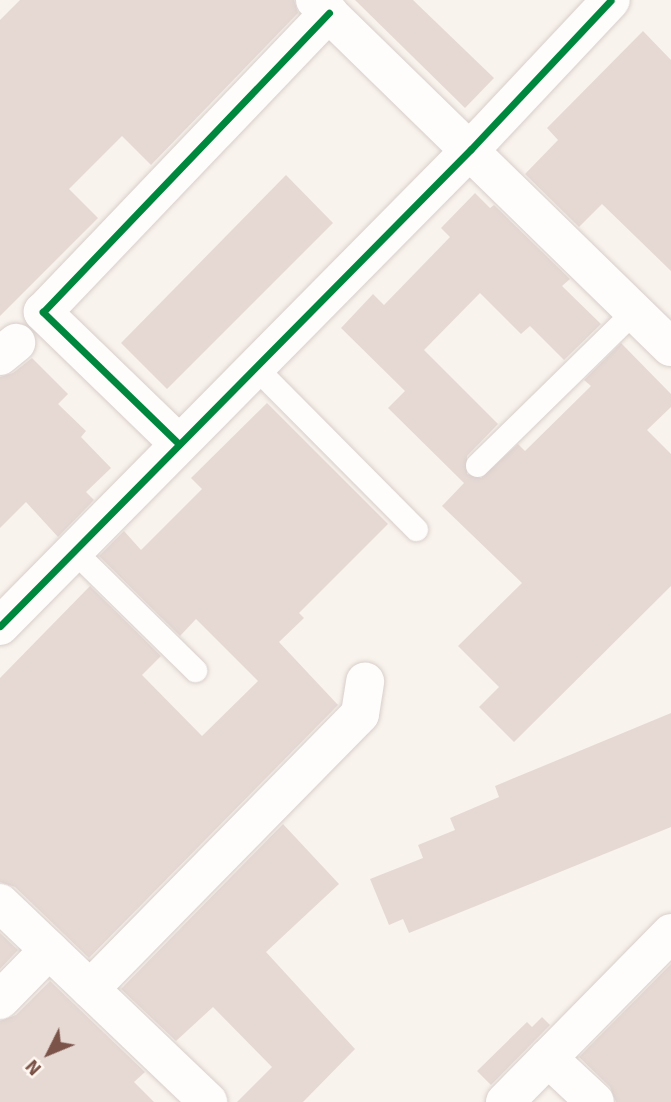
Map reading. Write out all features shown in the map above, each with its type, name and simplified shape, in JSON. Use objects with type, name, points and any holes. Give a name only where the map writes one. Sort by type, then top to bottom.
[{"type":"street","points":[[0,626],[471,149],[611,0]]},
{"type":"street","points":[[179,444],[43,312],[322,7],[471,149],[671,347]]},
{"type":"street","points":[[90,989],[360,714],[365,681]]},
{"type":"street","points":[[0,903],[208,1102]]},
{"type":"street","points":[[505,1102],[670,936]]},
{"type":"street","points":[[0,1000],[50,950]]},
{"type":"street","points":[[548,1058],[595,1102]]},
{"type":"lane","points":[[477,465],[634,311]]},
{"type":"lane","points":[[256,368],[416,529]]},
{"type":"lane","points":[[74,551],[195,670]]},
{"type":"building","points":[[20,0],[294,0],[298,13],[151,165],[122,136],[69,189],[98,218],[0,316],[0,20]]},
{"type":"building","points":[[355,0],[413,0],[494,78],[465,108]]},
{"type":"building","points":[[643,31],[671,60],[671,271],[602,204],[579,227],[525,174],[558,140],[547,128]]},
{"type":"building","points":[[286,175],[333,223],[167,389],[121,343]]},
{"type":"building","points":[[475,193],[490,208],[494,205],[570,279],[562,286],[601,324],[564,360],[530,326],[521,334],[480,293],[424,350],[498,424],[467,456],[467,474],[481,478],[518,444],[525,451],[591,386],[584,380],[621,343],[671,394],[671,407],[647,430],[671,454],[671,586],[514,742],[479,707],[499,687],[458,646],[522,583],[442,506],[464,483],[388,408],[405,391],[341,328],[373,294],[384,305],[450,237],[441,228]]},
{"type":"building","points":[[32,358],[68,394],[58,404],[86,431],[81,437],[111,468],[86,492],[94,500],[58,537],[26,502],[0,528],[0,377],[13,373]]},
{"type":"building","points":[[267,403],[388,524],[299,613],[304,618],[279,642],[338,705],[89,958],[15,887],[0,882],[0,678],[90,586],[161,656],[142,675],[202,736],[258,681],[196,619],[180,636],[99,556],[124,531],[141,550],[202,489],[191,478]]},
{"type":"building","points":[[671,713],[671,827],[409,933],[403,919],[389,925],[370,879],[423,858],[418,845],[455,830],[450,818],[499,797],[495,786]]},
{"type":"building","points":[[283,824],[339,884],[266,952],[355,1049],[303,1102],[237,1102],[272,1067],[213,1007],[176,1041],[121,989]]},
{"type":"building","points":[[0,933],[18,950],[0,969]]},
{"type":"building","points":[[671,964],[671,1102],[616,1102],[610,1087],[579,1057]]},
{"type":"building","points":[[50,981],[145,1072],[134,1082],[154,1102],[0,1102],[0,1021],[16,1015]]},
{"type":"building","points":[[542,1017],[550,1025],[491,1085],[477,1071],[527,1022],[532,1027]]},
{"type":"cycle path","points":[[0,626],[471,149],[611,0]]},
{"type":"cycle path","points":[[179,444],[43,312],[329,13]]}]
